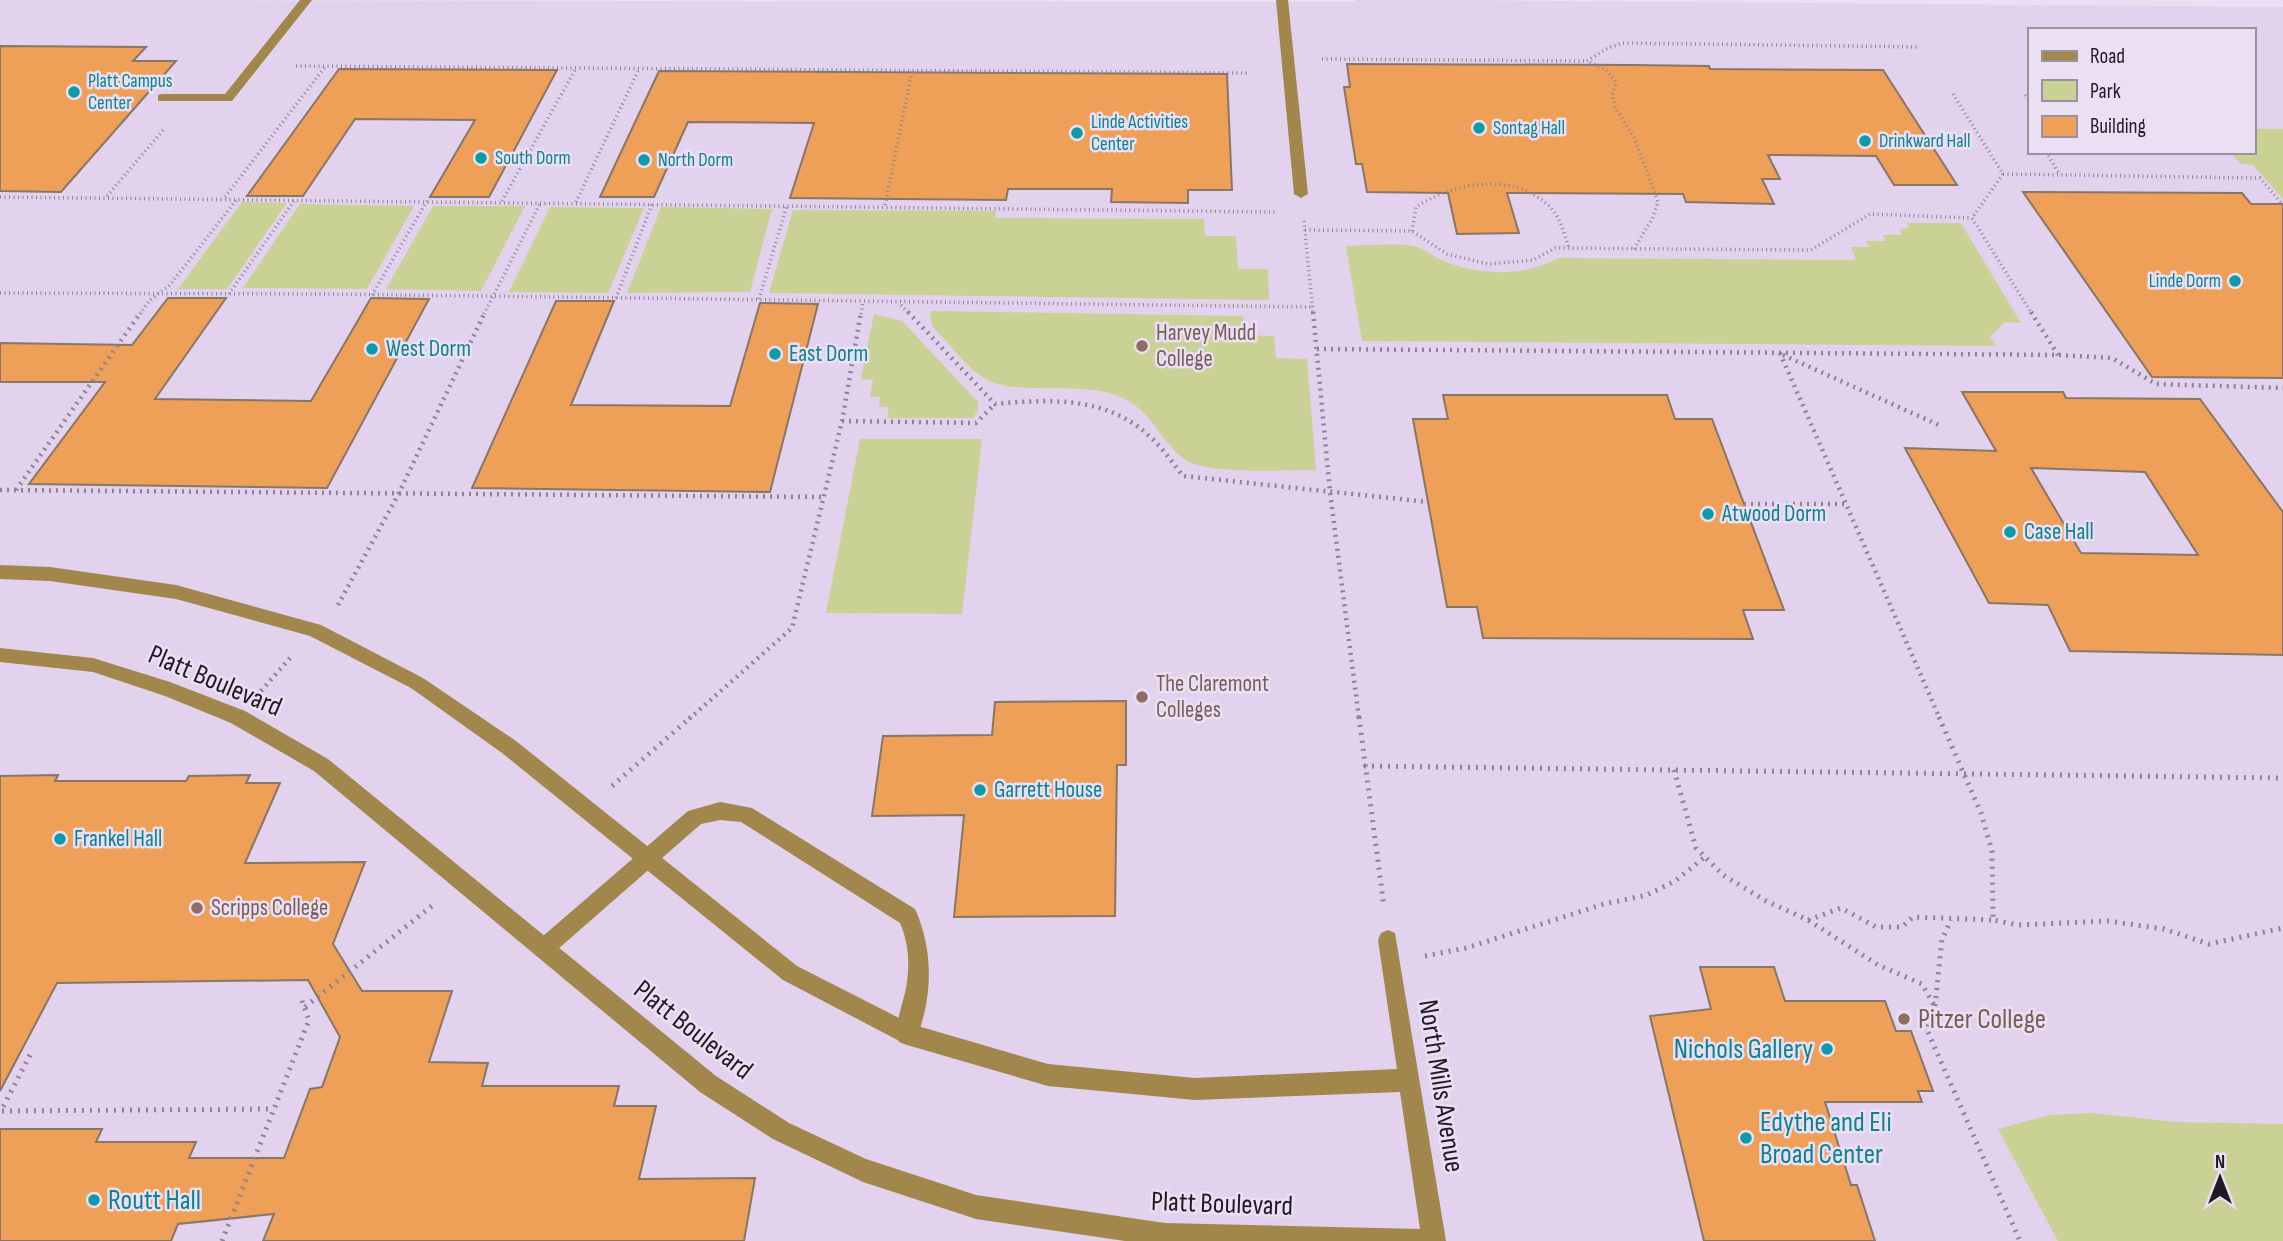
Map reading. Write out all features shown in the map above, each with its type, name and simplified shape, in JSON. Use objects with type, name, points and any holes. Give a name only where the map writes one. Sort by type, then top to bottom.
[{"type":"street","points":[[162,98],[228,98],[306,0]]},
{"type":"street","points":[[1282,0],[1301,194]]},
{"type":"street","points":[[0,572],[50,574],[176,592],[316,630],[417,683],[509,747],[789,973],[907,1034],[1048,1075],[1195,1089],[1410,1080]]},
{"type":"street","name":"Platt Boulevard","points":[[0,655],[93,665],[170,690],[238,718],[321,765],[464,880],[542,949],[708,1084],[780,1131],[863,1170],[964,1203],[1166,1235],[1434,1241]]},
{"type":"street","points":[[542,949],[695,817],[720,811],[745,814],[908,916],[919,938],[921,963],[907,1034]]},
{"type":"street","name":"North Mills Avenue","points":[[1388,940],[1434,1241]]},
{"type":"path","points":[[1587,61],[1608,48],[1623,43],[1920,47]]},
{"type":"path","points":[[1319,58],[1587,61],[1606,70],[1616,82],[1612,95],[1615,107],[1635,139],[1658,202],[1652,219],[1633,249]]},
{"type":"path","points":[[253,66],[1250,73]]},
{"type":"path","points":[[225,197],[325,66]]},
{"type":"path","points":[[502,201],[576,68]]},
{"type":"path","points":[[576,202],[639,69]]},
{"type":"path","points":[[885,205],[912,71]]},
{"type":"path","points":[[1953,94],[2003,174]]},
{"type":"path","points":[[2025,95],[2028,99]]},
{"type":"path","points":[[107,197],[191,98]]},
{"type":"path","points":[[2047,154],[2061,175]]},
{"type":"path","points":[[1972,218],[2003,174]]},
{"type":"path","points":[[2003,174],[2260,178],[2283,205]]},
{"type":"path","points":[[1412,231],[1416,207],[1433,195],[1457,187],[1507,188],[1526,192],[1546,202],[1559,218],[1569,248]]},
{"type":"path","points":[[1301,194],[1330,492],[1388,940]]},
{"type":"path","points":[[0,197],[225,197],[1302,212]]},
{"type":"path","points":[[16,490],[150,300],[170,285],[237,199]]},
{"type":"path","points":[[229,294],[294,200]]},
{"type":"path","points":[[372,295],[428,200]]},
{"type":"path","points":[[238,718],[341,601],[399,493],[492,296],[541,202]]},
{"type":"path","points":[[616,298],[652,204]]},
{"type":"path","points":[[759,299],[787,205]]},
{"type":"path","points":[[1305,230],[1412,231],[1447,254],[1488,264],[1533,260],[1555,248],[1811,250],[1870,214],[1972,218]]},
{"type":"path","points":[[1972,218],[2059,355]]},
{"type":"path","points":[[0,293],[161,292],[759,299],[901,304],[1313,307]]},
{"type":"path","points":[[587,808],[792,628],[842,421],[863,302]]},
{"type":"path","points":[[901,304],[995,404]]},
{"type":"path","points":[[1317,349],[2059,355],[2112,358],[2156,384],[2283,388]]},
{"type":"path","points":[[1780,353],[1941,426]]},
{"type":"path","points":[[1780,353],[1981,813],[1992,851],[1993,920]]},
{"type":"path","points":[[842,421],[976,423],[995,404],[1056,398],[1106,407],[1145,432],[1183,476],[1428,502]]},
{"type":"path","points":[[0,490],[822,497]]},
{"type":"path","points":[[1744,503],[1846,504]]},
{"type":"path","points":[[1364,766],[2283,778]]},
{"type":"path","points":[[1674,771],[1696,848],[1723,875],[1766,901],[1808,920],[1878,965],[1922,984],[1935,1007]]},
{"type":"path","points":[[1392,963],[1466,948],[1604,904],[1647,895],[1675,881],[1705,857]]},
{"type":"path","points":[[304,1007],[464,880]]},
{"type":"path","points":[[1808,920],[1841,908],[1876,927],[1902,927],[1913,917],[1993,920],[2018,925],[2108,921],[2164,929],[2209,944],[2283,928]]},
{"type":"path","points":[[1951,920],[1942,939],[1935,1007],[1927,1030],[2020,1241]]},
{"type":"path","points":[[222,1241],[309,1020],[301,998]]},
{"type":"path","points":[[30,1055],[1,1111],[274,1109]]},
{"type":"shaded area","name":"The Claremont Colleges","points":[[0,0],[1443,0],[2283,7],[2283,1241],[0,1241]]},
{"type":"green space","points":[[2255,129],[2283,129],[2283,199],[2253,165],[2241,164],[2232,154],[2255,154]]},
{"type":"green space","points":[[242,202],[287,203],[227,289],[178,289]]},
{"type":"green space","points":[[300,204],[414,206],[367,289],[243,288]]},
{"type":"green space","points":[[433,206],[525,206],[481,291],[386,289]]},
{"type":"green space","points":[[550,207],[644,208],[608,293],[509,292]]},
{"type":"green space","points":[[661,207],[772,209],[750,292],[627,293]]},
{"type":"green space","points":[[793,210],[996,211],[995,218],[1204,219],[1205,236],[1236,236],[1238,269],[1268,269],[1269,300],[769,293]]},
{"type":"green space","points":[[1907,223],[1961,223],[2021,323],[2005,322],[1990,336],[1996,346],[1362,341],[1346,246],[1410,246],[1455,265],[1500,272],[1530,269],[1558,258],[1856,260],[1851,247],[1869,247],[1866,241],[1886,241],[1883,235],[1902,235],[1900,229],[1909,228]]},
{"type":"green space","points":[[931,311],[1243,316],[1244,335],[1274,336],[1276,358],[1307,359],[1316,470],[1227,470],[1194,464],[1174,450],[1144,413],[1123,398],[1095,390],[1025,388],[994,383],[969,366],[933,327]]},
{"type":"green space","points":[[874,314],[902,321],[978,402],[978,410],[973,418],[887,418],[889,407],[879,407],[880,397],[870,397],[873,380],[861,379]]},
{"type":"green space","points":[[860,439],[982,439],[962,614],[826,613]]},
{"type":"green space","points":[[2092,1113],[2176,1122],[2283,1124],[2283,1241],[2058,1241],[1998,1129],[2050,1115]]},
{"type":"building","name":"Platt Campus Center","points":[[0,46],[146,47],[133,61],[176,61],[61,192],[0,191]]},
{"type":"building","points":[[1347,64],[1633,65],[1709,66],[1710,69],[1883,70],[1957,185],[1894,185],[1876,156],[1768,155],[1780,179],[1762,179],[1774,204],[1686,202],[1683,194],[1507,193],[1519,233],[1457,234],[1448,193],[1367,192],[1362,164],[1356,164],[1344,87],[1350,87]]},
{"type":"building","name":"South Dorm","points":[[339,69],[557,70],[489,197],[430,197],[475,120],[355,119],[303,196],[247,196]]},
{"type":"building","points":[[659,71],[1227,74],[1232,190],[1188,190],[1188,203],[1111,202],[1112,189],[1008,189],[1006,200],[790,198],[814,123],[688,122],[654,197],[600,197]]},
{"type":"building","name":"Linde Dorm","points":[[2023,192],[2242,193],[2251,204],[2283,204],[2283,378],[2152,377]]},
{"type":"building","name":"West Dorm","points":[[168,298],[226,298],[155,399],[311,401],[371,298],[429,299],[327,488],[29,484],[105,382],[0,382],[0,343],[132,345]]},
{"type":"building","name":"East Dorm","points":[[556,301],[614,301],[571,405],[730,406],[760,303],[818,304],[770,492],[472,488]]},
{"type":"building","name":"Case Hall","points":[[1962,392],[2063,392],[2066,398],[2200,399],[2283,512],[2283,655],[2070,651],[2048,605],[1989,603],[1905,448],[1996,451]],"holes":[[[2031,468],[2145,472],[2198,555],[2081,553]]]},
{"type":"building","name":"Atwood Dorm","points":[[1443,395],[1667,395],[1675,419],[1712,419],[1784,610],[1743,610],[1753,639],[1483,638],[1477,607],[1447,607],[1413,419],[1448,419]]},
{"type":"building","name":"Garrett House","points":[[1126,701],[1126,765],[1117,765],[1115,916],[954,917],[964,815],[872,816],[883,736],[992,735],[995,702]]},
{"type":"building","name":"Scripps College","points":[[58,775],[55,781],[186,781],[189,776],[250,775],[246,783],[280,783],[245,863],[365,862],[333,944],[362,991],[452,991],[429,1062],[488,1063],[482,1086],[619,1086],[614,1106],[656,1106],[639,1179],[755,1178],[744,1241],[263,1241],[274,1214],[178,1224],[171,1241],[0,1241],[0,1129],[102,1129],[96,1142],[196,1142],[189,1158],[284,1158],[310,1089],[322,1087],[340,1037],[308,980],[57,983],[0,1091],[0,776]]},
{"type":"building","name":"Edythe and Eli Broad Center","points":[[1700,967],[1774,967],[1785,1001],[1885,1001],[1896,1031],[1911,1031],[1933,1091],[1918,1091],[1922,1102],[1825,1102],[1851,1185],[1857,1185],[1875,1241],[1704,1241],[1650,1016],[1711,1009]]},
{"type":"place","name":"Platt Campus Center","points":[[74,92]]},
{"type":"place","name":"Sontag Hall","points":[[1479,128]]},
{"type":"place","name":"Linde Activities Center","points":[[1077,133]]},
{"type":"place","name":"Drinkward Hall","points":[[1865,141]]},
{"type":"place","name":"South Dorm","points":[[481,158]]},
{"type":"place","name":"North Dorm","points":[[644,160]]},
{"type":"place","name":"Linde Dorm","points":[[2235,281]]},
{"type":"place","name":"Harvey Mudd College","points":[[1142,346]]},
{"type":"place","name":"West Dorm","points":[[372,349]]},
{"type":"place","name":"East Dorm","points":[[775,354]]},
{"type":"place","name":"Atwood Dorm","points":[[1708,514]]},
{"type":"place","name":"Case Hall","points":[[2010,532]]},
{"type":"place","name":"The Claremont Colleges","points":[[1142,697]]},
{"type":"place","name":"Garrett House","points":[[980,790]]},
{"type":"place","name":"Frankel Hall","points":[[60,839]]},
{"type":"place","name":"Scripps College","points":[[197,908]]},
{"type":"place","name":"Pitzer College","points":[[1904,1019]]},
{"type":"place","name":"Nichols Gallery","points":[[1827,1049]]},
{"type":"place","name":"Edythe and Eli Broad Center","points":[[1746,1138]]},
{"type":"place","name":"Routt Hall","points":[[94,1200]]}]
